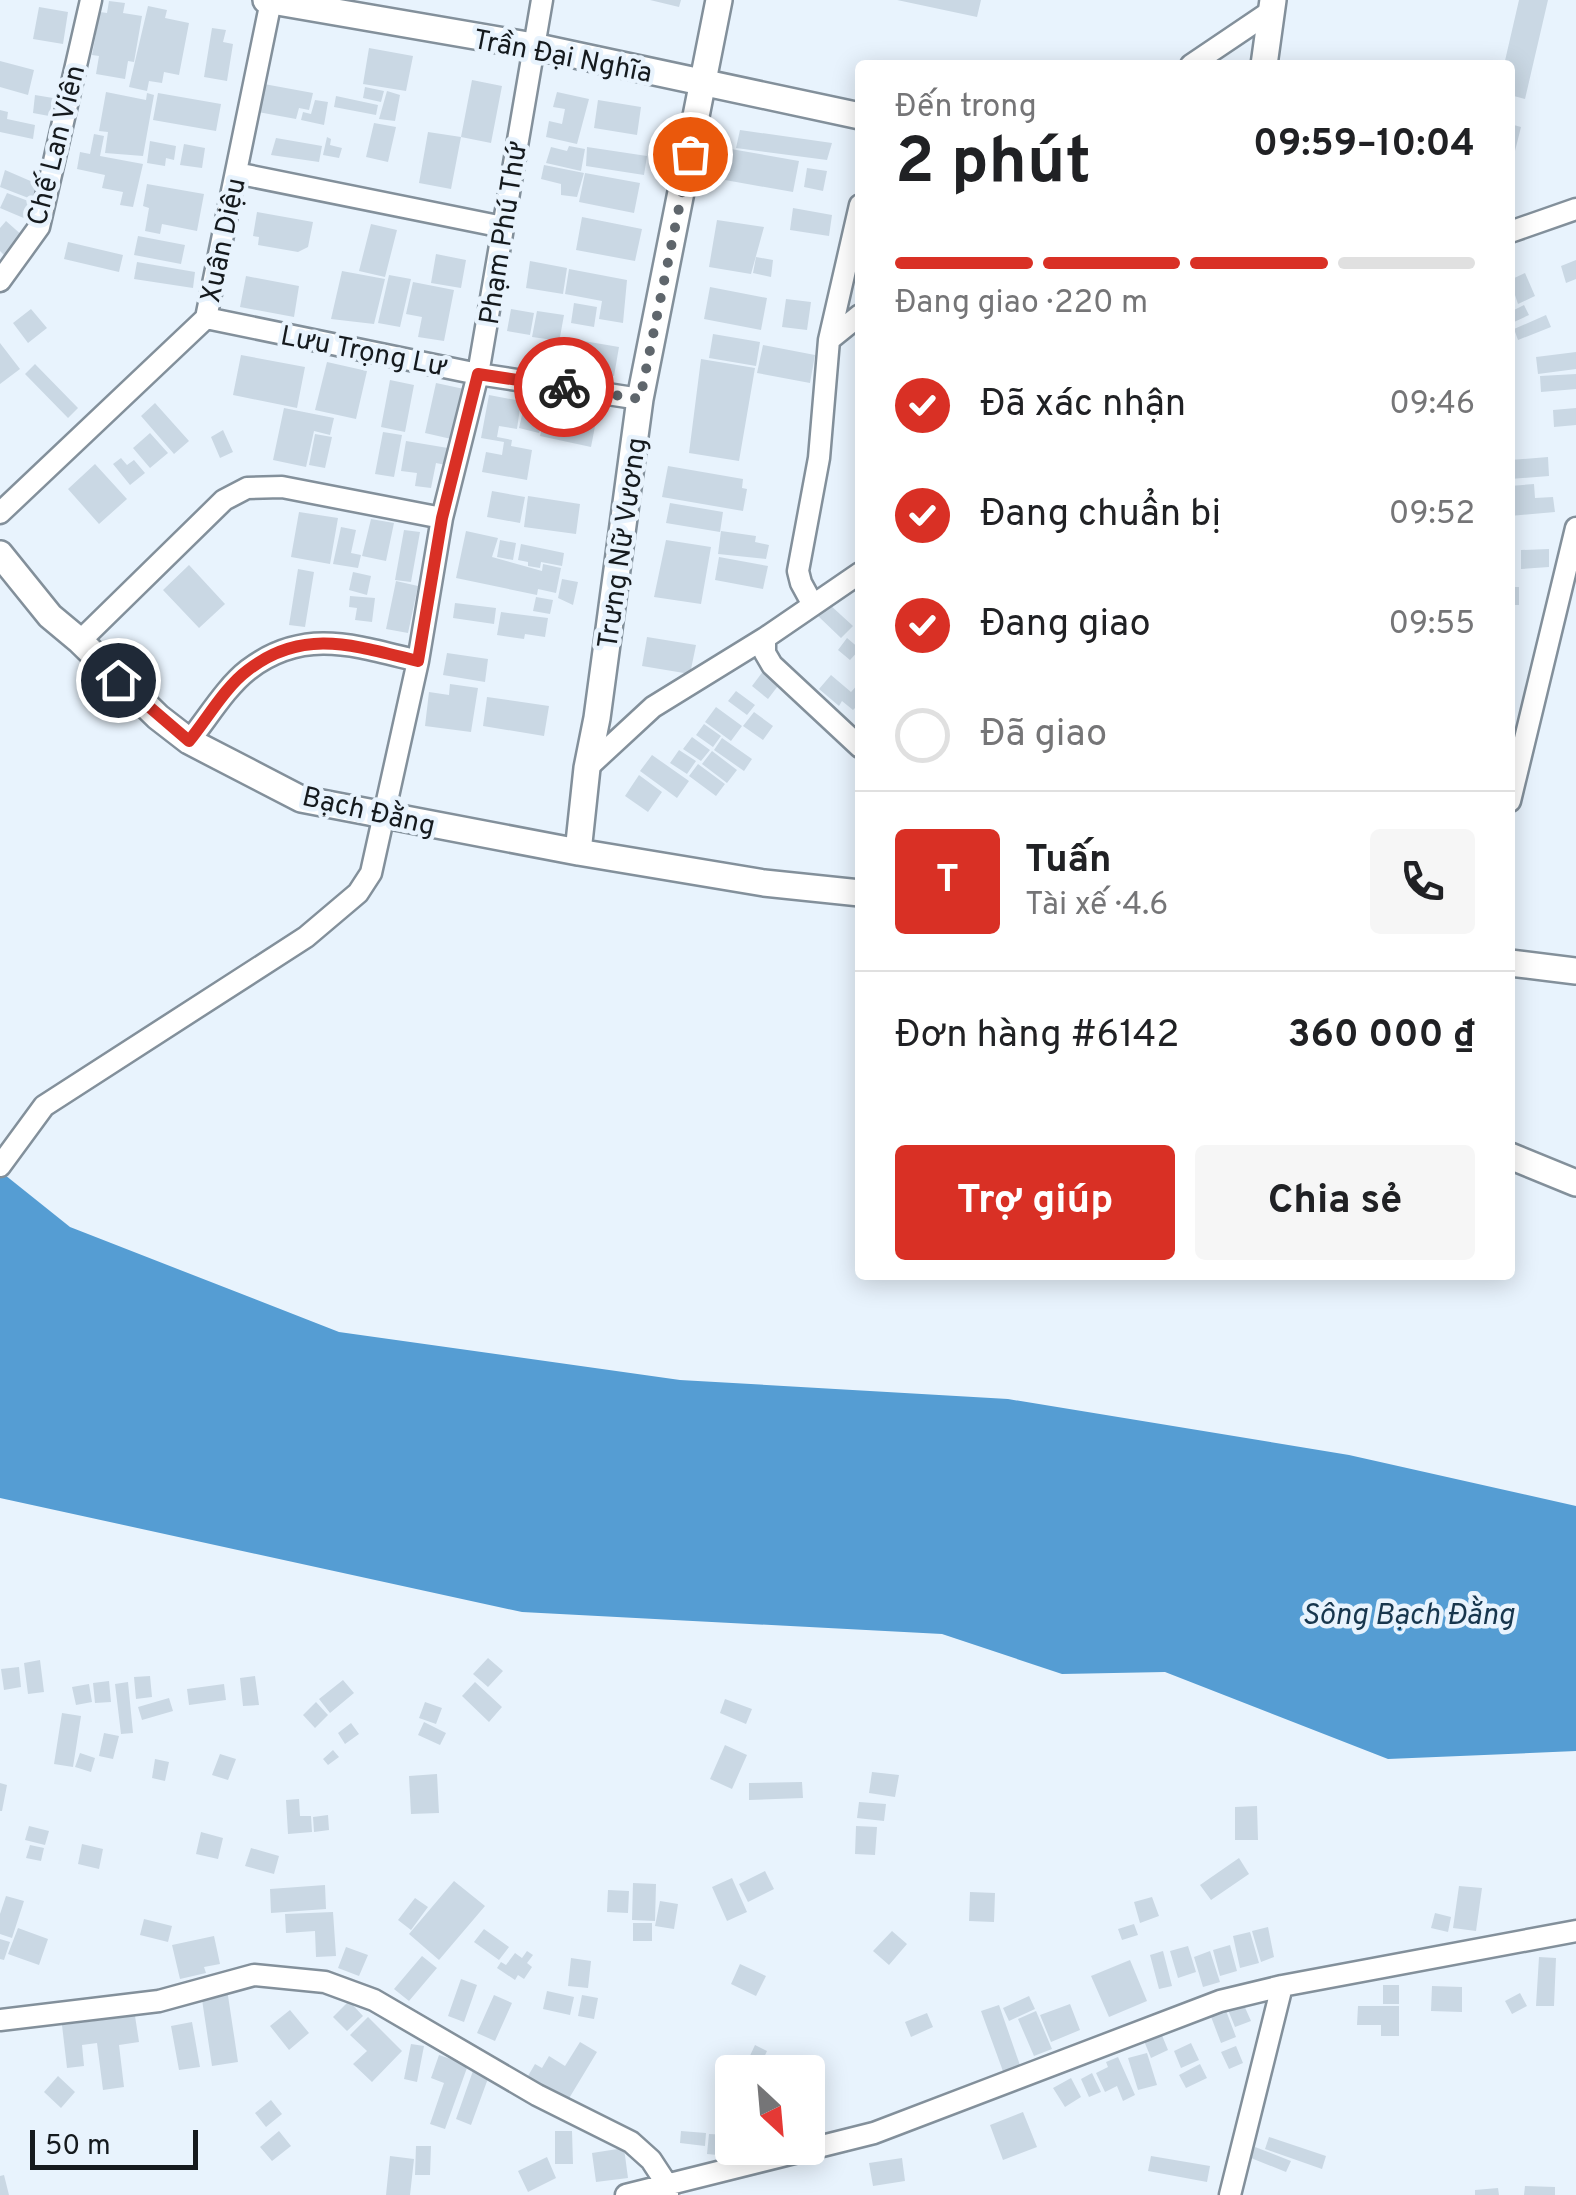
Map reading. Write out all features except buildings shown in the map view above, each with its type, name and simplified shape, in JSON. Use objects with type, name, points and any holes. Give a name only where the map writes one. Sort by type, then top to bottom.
[{"type":"street","name":"Chế Lan Viên","points":[[0,280],[38,228],[90,0]]},
{"type":"street","name":"Trần Đại Nghĩa","points":[[268,0],[317,4],[533,46],[855,115]]},
{"type":"street","name":"Xuân Diệu","points":[[0,513],[206,318],[268,0]]},
{"type":"street","name":"Phạm Phú Thứ","points":[[385,817],[418,661],[442,518],[478,374],[542,0]]},
{"type":"street","name":"Trưng Nữ Vương","points":[[578,852],[640,399],[719,0]]},
{"type":"street","points":[[1198,60],[1272,6]]},
{"type":"street","points":[[1265,60],[1272,6]]},
{"type":"street","points":[[236,173],[502,227]]},
{"type":"street","points":[[1515,230],[1576,209]]},
{"type":"street","points":[[813,605],[798,571],[819,458],[829,340],[855,227]]},
{"type":"street","name":"Lưu Trọng Lư","points":[[206,318],[478,374],[640,399]]},
{"type":"street","points":[[829,340],[855,320]]},
{"type":"street","points":[[80,641],[224,500],[246,488],[282,486],[442,518]]},
{"type":"street","points":[[1515,780],[1576,528]]},
{"type":"street","name":"Bạch Đằng","points":[[0,554],[50,616],[138,700],[189,741],[301,798],[578,852],[764,883],[855,893]]},
{"type":"street","points":[[587,768],[653,707],[855,576]]},
{"type":"street","points":[[765,638],[772,665],[855,742]]},
{"type":"street","points":[[189,741],[246,671],[287,648],[320,642],[418,661]]},
{"type":"street","points":[[0,1166],[44,1106],[290,947],[358,893],[371,873],[385,817]]},
{"type":"street","points":[[1515,965],[1576,971]]},
{"type":"street","points":[[1515,1158],[1576,1183]]},
{"type":"street","points":[[626,2195],[668,2191],[874,2133],[1186,2013],[1282,1986],[1576,1931]]},
{"type":"street","points":[[0,2020],[159,2001],[254,1974],[324,1982],[374,2000],[537,2095],[631,2142],[651,2160],[668,2191]]},
{"type":"street","points":[[1230,2195],[1282,1986]]},
{"type":"water","name":"Sông Bạch Đằng","points":[[0,1171],[70,1227],[339,1332],[680,1380],[1008,1399],[1349,1455],[1576,1506],[1576,1751],[1388,1759],[1165,1672],[1062,1674],[942,1634],[522,1612],[0,1498]]},
{"type":"way so far","points":[[564,387],[640,399],[690,154]]},
{"type":"route","points":[[118,680],[189,741],[246,671],[287,648],[320,642],[418,661],[442,518],[478,374],[564,387]]}]
